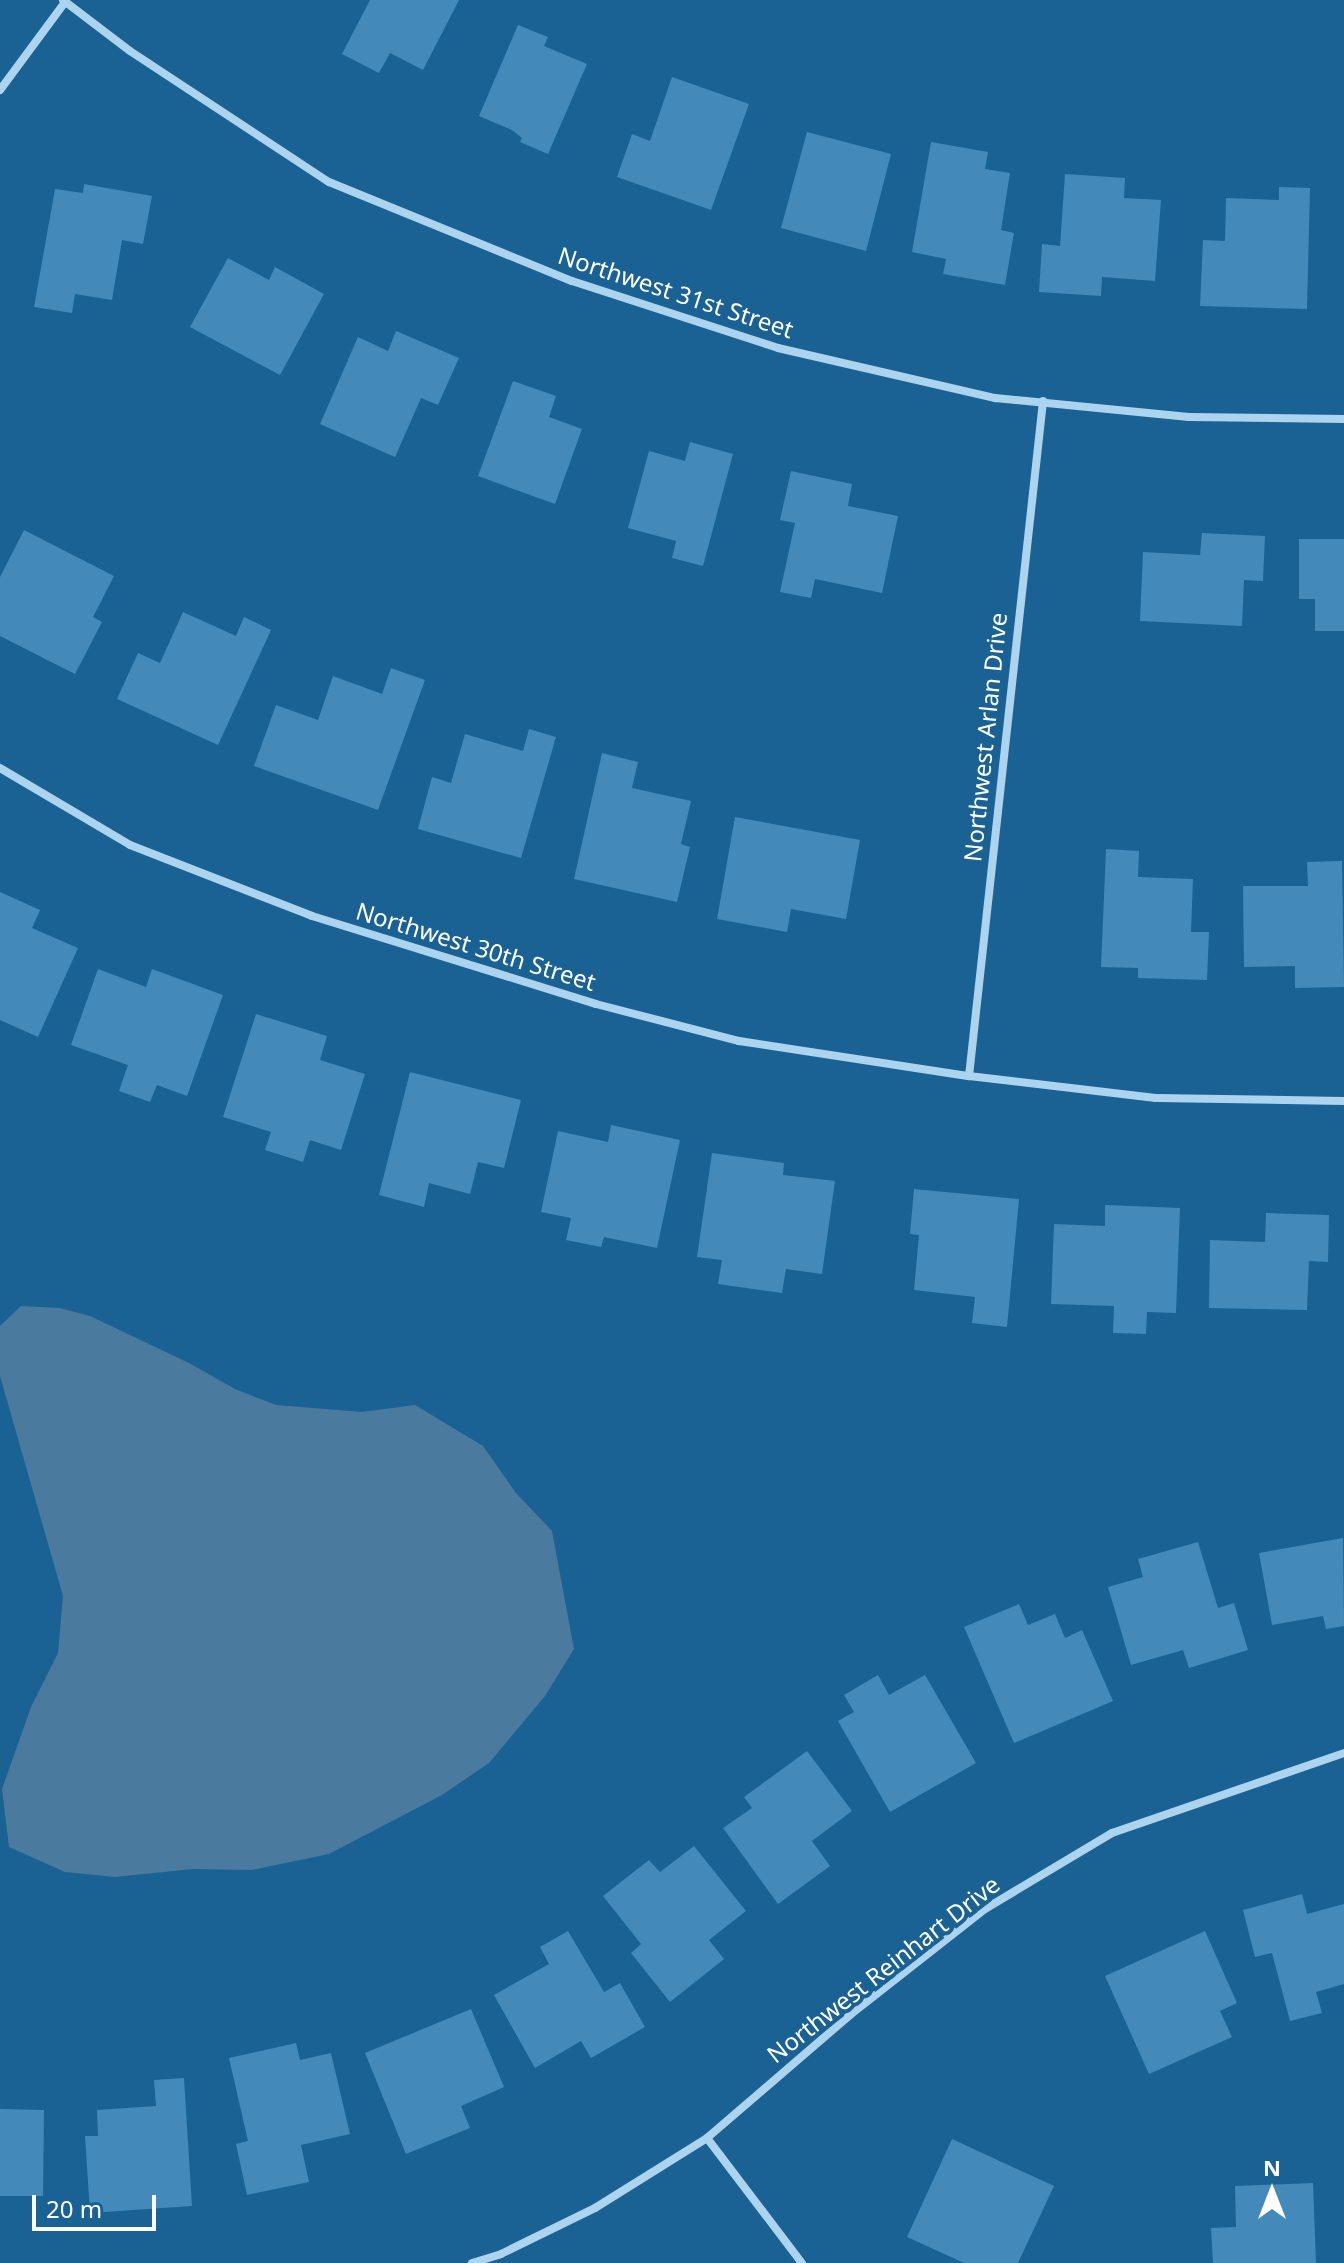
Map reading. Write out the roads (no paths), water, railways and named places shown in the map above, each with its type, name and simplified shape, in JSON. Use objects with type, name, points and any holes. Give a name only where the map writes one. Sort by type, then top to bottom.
[{"type":"street","points":[[0,90],[64,1]]},
{"type":"street","name":"Northwest 31st Street","points":[[64,1],[130,51],[329,182],[572,281],[778,348],[995,398],[1189,417],[1344,419]]},
{"type":"street","name":"Northwest Arlan Drive","points":[[969,1076],[1043,401]]},
{"type":"street","name":"Northwest 30th Street","points":[[0,768],[130,845],[312,916],[596,1004],[739,1041],[969,1076],[1156,1098],[1344,1101]]},
{"type":"street","name":"Northwest Reinhart Drive","points":[[472,2263],[501,2254],[595,2208],[707,2138],[851,2014],[985,1909],[1112,1833],[1344,1753]]},
{"type":"street","points":[[707,2138],[802,2263]]},
{"type":"water","points":[[21,1306],[60,1308],[90,1316],[189,1363],[235,1389],[276,1405],[362,1412],[415,1405],[483,1446],[516,1493],[552,1531],[574,1649],[545,1696],[489,1763],[442,1795],[329,1854],[251,1870],[193,1869],[115,1877],[65,1872],[9,1847],[2,1789],[31,1707],[58,1653],[63,1596],[0,1376],[0,1326]]}]
